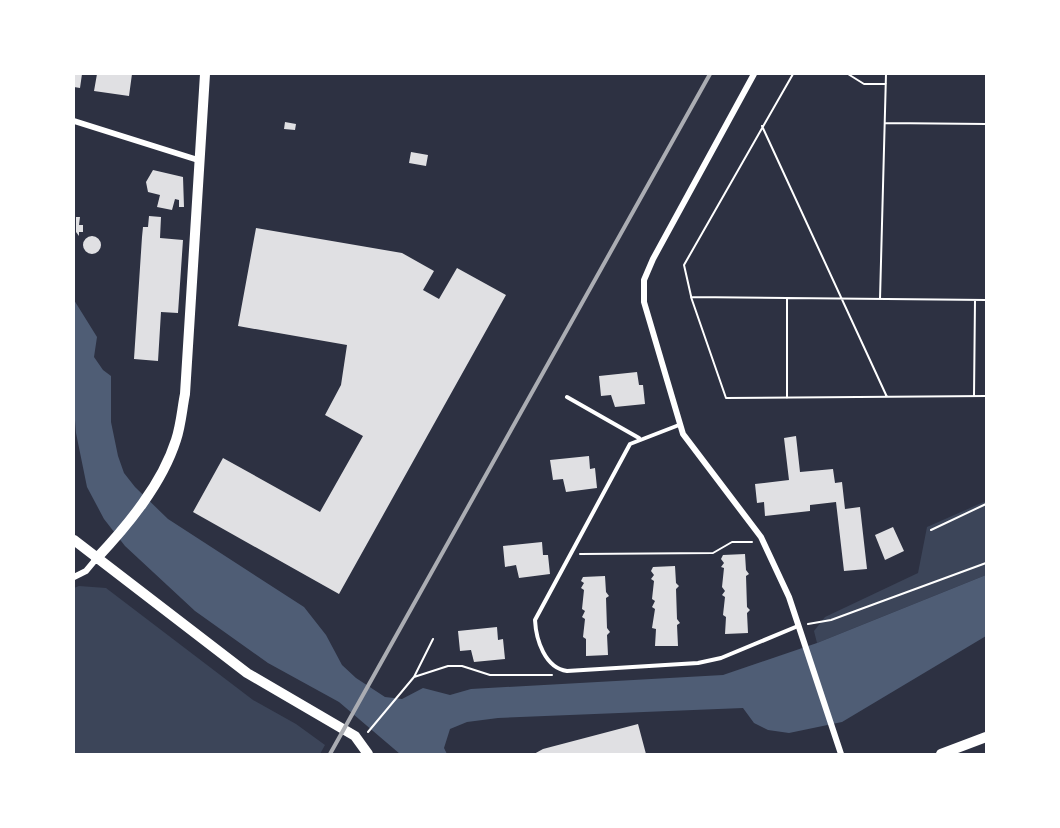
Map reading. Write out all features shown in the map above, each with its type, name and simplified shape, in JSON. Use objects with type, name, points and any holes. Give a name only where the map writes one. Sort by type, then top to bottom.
[{"type":"street","points":[[74,577],[86,571],[113,541],[153,487],[177,439],[185,394],[205,74]]},
{"type":"street","points":[[754,74],[644,280],[644,302],[680,424],[690,445],[761,537],[799,625],[841,754]]},
{"type":"street","points":[[74,122],[198,160]]},
{"type":"street","points":[[74,540],[247,673],[355,736],[368,754]]},
{"type":"street","points":[[941,754],[987,737]]},
{"type":"lane","points":[[567,397],[640,438]]},
{"type":"lane","points":[[680,424],[640,438],[630,444],[536,620],[540,645],[553,666],[560,670],[698,663],[721,658],[799,625]]},
{"type":"path","points":[[793,74],[684,265],[691,297],[726,398],[987,396]]},
{"type":"path","points":[[848,74],[864,84],[886,84]]},
{"type":"path","points":[[880,299],[886,74]]},
{"type":"path","points":[[885,123],[987,124]]},
{"type":"path","points":[[762,126],[887,398]]},
{"type":"path","points":[[691,297],[987,300]]},
{"type":"path","points":[[787,299],[787,398]]},
{"type":"path","points":[[974,396],[975,300]]},
{"type":"path","points":[[931,530],[987,504]]},
{"type":"path","points":[[571,554],[713,553],[732,542],[753,542],[761,537]]},
{"type":"path","points":[[799,625],[831,620],[987,563]]},
{"type":"path","points":[[366,734],[414,677],[433,639]]},
{"type":"path","points":[[414,677],[448,666],[462,666],[490,675],[552,675],[560,670]]},
{"type":"shaded area","points":[[74,300],[97,337],[94,357],[103,370],[111,376],[111,422],[124,473],[168,519],[304,607],[326,635],[342,665],[356,678],[385,697],[402,699],[423,688],[450,695],[471,689],[723,675],[817,643],[986,575],[986,636],[842,722],[789,733],[768,730],[754,723],[743,708],[498,718],[467,722],[450,729],[444,748],[447,754],[400,754],[339,702],[268,663],[195,611],[125,546],[104,519],[87,487],[76,433]]},
{"type":"shaded area","points":[[986,501],[986,575],[817,643],[814,631],[825,617],[918,573],[927,527]]},
{"type":"shaded area","points":[[79,586],[106,588],[253,700],[296,724],[325,745],[320,754],[74,754],[74,588]]},
{"type":"building","points":[[74,74],[82,74],[80,88],[74,87]]},
{"type":"building","points":[[97,74],[132,74],[129,96],[94,91]]},
{"type":"building","points":[[285,122],[296,124],[295,130],[284,129]]},
{"type":"building","points":[[411,152],[428,155],[426,166],[409,163]]},
{"type":"building","points":[[153,170],[183,177],[184,207],[179,207],[179,200],[175,199],[172,210],[157,207],[160,195],[148,192],[146,182]]},
{"type":"building","points":[[149,216],[161,217],[160,238],[183,240],[178,313],[161,312],[158,361],[134,359],[143,227],[148,227]]},
{"type":"building","points":[[76,217],[80,217],[79,225],[83,225],[83,232],[79,232],[79,236],[76,232]]},
{"type":"building","points":[[256,228],[402,253],[434,271],[423,290],[439,299],[457,268],[506,295],[339,594],[193,512],[223,458],[320,512],[363,436],[325,415],[341,385],[347,345],[238,326]]},
{"type":"building","points":[[92,236],[98,239],[101,245],[98,251],[92,254],[86,251],[83,245],[86,239]]},
{"type":"building","points":[[637,372],[639,385],[643,385],[645,404],[615,407],[611,395],[601,396],[599,376]]},
{"type":"building","points":[[796,436],[800,472],[833,469],[835,483],[842,482],[845,509],[860,507],[867,569],[844,571],[836,502],[810,505],[810,511],[765,516],[764,502],[757,503],[755,484],[789,480],[784,438]]},
{"type":"building","points":[[589,456],[590,469],[595,468],[597,488],[566,492],[563,479],[553,480],[550,460]]},
{"type":"building","points":[[893,527],[904,551],[885,560],[875,535]]},
{"type":"building","points":[[542,542],[543,555],[548,555],[550,574],[519,578],[516,565],[505,567],[503,546]]},
{"type":"building","points":[[745,554],[746,570],[749,574],[746,576],[747,607],[750,610],[747,613],[748,633],[725,634],[726,617],[723,615],[725,597],[722,595],[725,591],[722,587],[724,568],[721,567],[724,563],[721,559],[723,555]]},
{"type":"building","points":[[675,566],[676,583],[679,586],[676,589],[677,619],[680,623],[677,625],[678,646],[655,646],[656,629],[652,628],[655,609],[652,607],[655,601],[652,599],[654,581],[651,579],[654,575],[651,571],[653,567]]},
{"type":"building","points":[[605,576],[606,592],[609,596],[606,598],[607,628],[610,632],[607,635],[608,655],[586,656],[586,639],[583,637],[585,619],[582,617],[585,611],[582,609],[584,590],[581,588],[584,583],[581,581],[583,577]]},
{"type":"building","points":[[497,627],[498,640],[503,639],[505,659],[474,662],[471,650],[460,651],[458,631]]},
{"type":"building","points":[[638,724],[646,754],[534,754],[543,749]]},
{"type":"railway","points":[[330,754],[710,74]]}]
